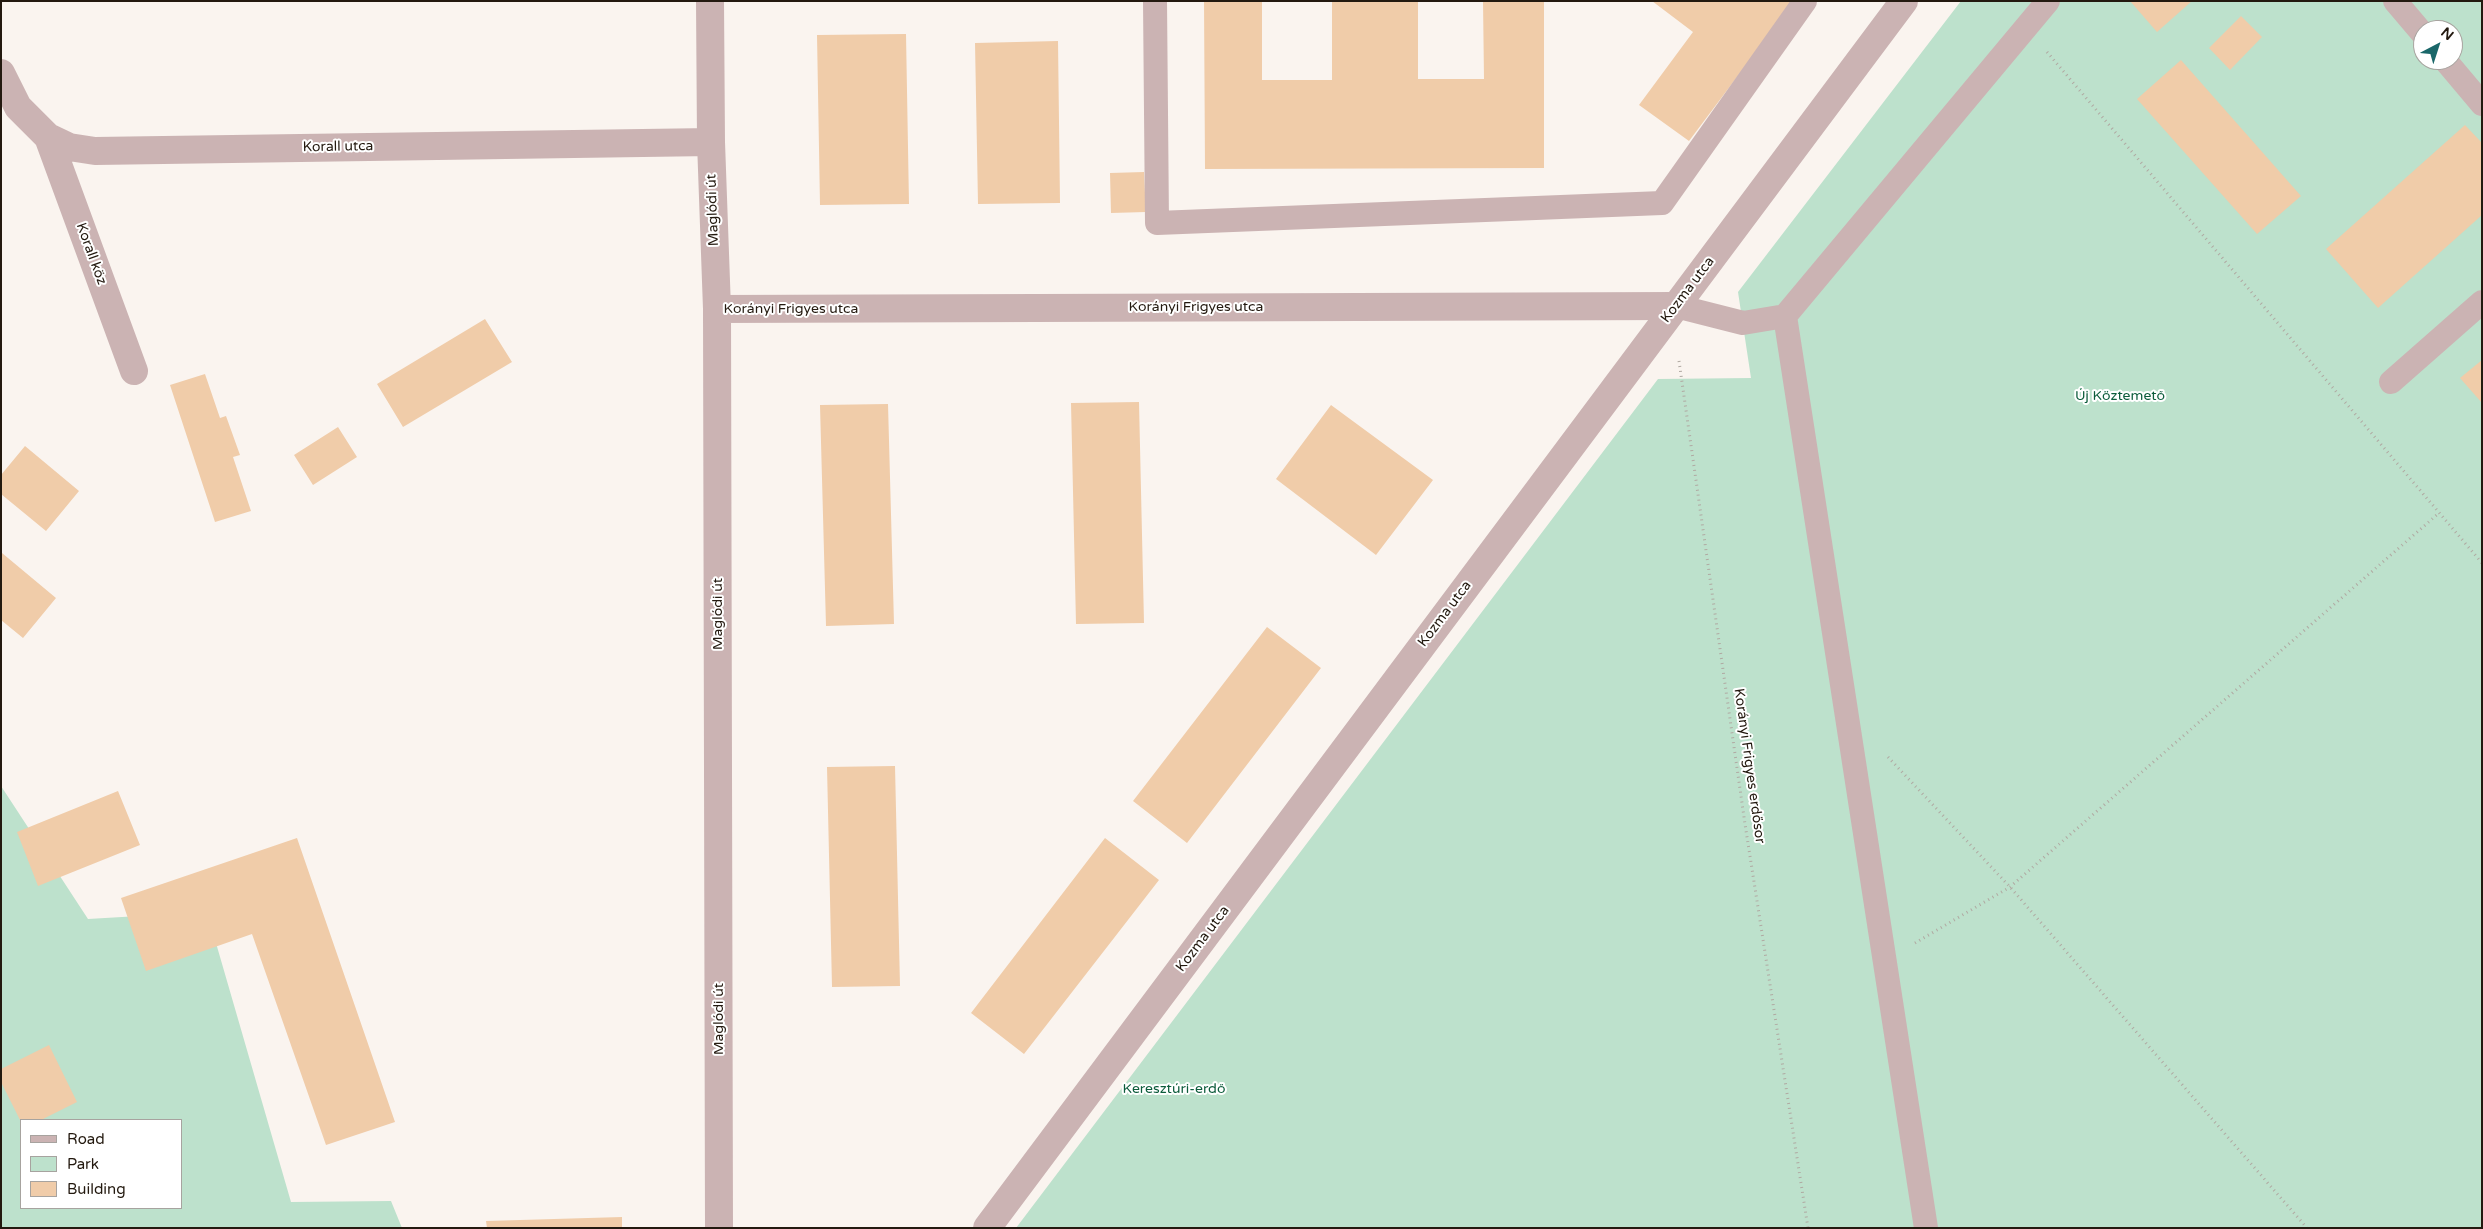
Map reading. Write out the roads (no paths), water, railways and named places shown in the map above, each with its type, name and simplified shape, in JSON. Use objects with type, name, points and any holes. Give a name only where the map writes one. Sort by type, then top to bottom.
[{"type":"street","name":"Maglódi út","points":[[710,1],[711,142],[717,309],[720,1228]]},
{"type":"street","name":"Kozma utca","points":[[987,1228],[1904,1]]},
{"type":"street","name":"Korall utca","points":[[1,73],[18,107],[48,136],[69,147],[95,150],[711,142]]},
{"type":"street","name":"Korall köz","points":[[48,136],[134,371]]},
{"type":"street","name":"Korányi Frigyes utca","points":[[717,309],[1676,306]]},
{"type":"lane","points":[[1155,1],[1157,224],[1662,203],[1804,1]]},
{"type":"lane","points":[[1676,306],[1743,323],[1785,316],[2048,1]]},
{"type":"lane","points":[[2396,1],[2413,22]]},
{"type":"lane","points":[[2453,70],[2482,104]]},
{"type":"lane","points":[[2390,382],[2482,302]]},
{"type":"lane","points":[[1785,316],[1926,1228]]},
{"type":"park label","name":"Új Köztemető","points":[[2120,396]]},
{"type":"park label","name":"Keresztúri-erdő","points":[[1174,1089]]}]
